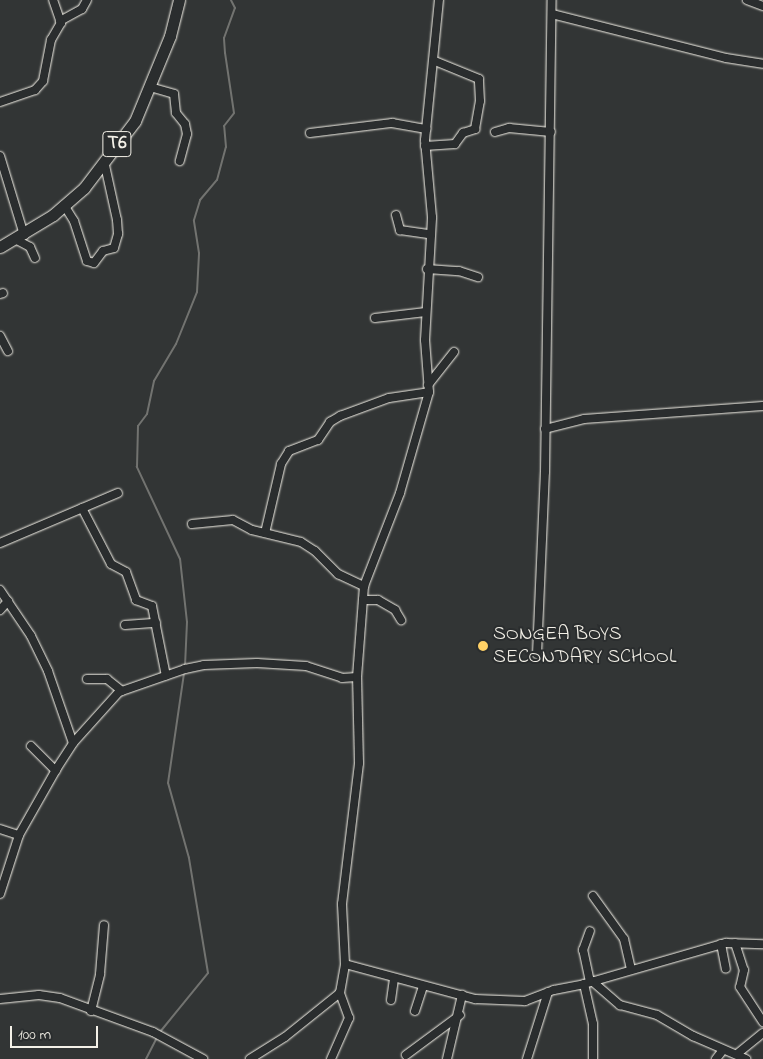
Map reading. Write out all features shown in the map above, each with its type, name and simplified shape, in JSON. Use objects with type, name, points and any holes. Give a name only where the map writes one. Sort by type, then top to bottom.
[{"type":"highway","name":"T6","points":[[0,248],[20,237],[84,188],[135,121],[150,87],[179,0]]},
{"type":"street","points":[[53,0],[60,21]]},
{"type":"street","points":[[0,102],[40,87],[51,40],[60,21],[82,9],[87,0]]},
{"type":"street","points":[[428,388],[426,361],[427,269],[432,217],[425,146],[440,0]]},
{"type":"street","points":[[537,654],[543,577],[552,0]]},
{"type":"street","points":[[747,0],[763,6]]},
{"type":"street","points":[[552,14],[726,58],[763,64]]},
{"type":"street","points":[[425,146],[455,144],[464,133],[475,129],[480,101],[481,83],[475,76],[435,61]]},
{"type":"street","points":[[150,87],[174,94],[176,113],[185,124],[187,134],[180,161]]},
{"type":"street","points":[[310,133],[392,123],[426,129]]},
{"type":"street","points":[[495,132],[509,128],[551,132]]},
{"type":"street","points":[[0,156],[20,237],[30,247],[35,258]]},
{"type":"street","points":[[64,205],[74,221],[87,262],[94,263],[103,251],[114,248],[118,234],[117,220],[104,161]]},
{"type":"street","points":[[396,215],[400,230],[430,234]]},
{"type":"street","points":[[427,269],[462,271],[478,277]]},
{"type":"street","points":[[375,318],[426,312]]},
{"type":"street","points":[[0,336],[8,351]]},
{"type":"street","points":[[331,1059],[349,1018],[340,993],[346,964],[342,904],[359,763],[357,677],[364,586],[402,486],[428,388],[441,367],[454,352]]},
{"type":"street","points":[[426,361],[441,367]]},
{"type":"street","points":[[265,533],[281,464],[289,452],[318,440],[330,422],[345,414],[389,398],[428,388]]},
{"type":"street","points":[[545,429],[584,419],[763,406]]},
{"type":"street","points":[[0,543],[118,493]]},
{"type":"street","points":[[82,508],[111,564],[126,572],[139,603],[152,606],[166,676]]},
{"type":"street","points":[[192,524],[233,520],[265,533],[301,542],[315,551],[338,574],[364,586]]},
{"type":"street","points":[[0,590],[48,670],[73,743]]},
{"type":"street","points":[[363,600],[378,600],[395,610],[401,620]]},
{"type":"street","points":[[0,610],[8,601]]},
{"type":"street","points":[[125,625],[156,623]]},
{"type":"street","points":[[0,894],[2,882],[19,835],[56,771],[73,743],[122,691],[204,665],[257,663],[309,667],[342,678],[357,677]]},
{"type":"street","points":[[87,679],[107,679],[122,691]]},
{"type":"street","points":[[31,746],[56,771]]},
{"type":"street","points":[[0,829],[19,835]]},
{"type":"street","points":[[593,896],[624,939],[631,969]]},
{"type":"street","points":[[91,1011],[100,974],[104,925]]},
{"type":"street","points":[[590,931],[583,950],[589,982],[593,1024],[593,1059]]},
{"type":"street","points":[[735,943],[744,970],[740,987],[763,1022]]},
{"type":"street","points":[[346,964],[422,986],[488,1001],[525,1001],[548,992],[721,944],[763,944]]},
{"type":"street","points":[[721,944],[726,969]]},
{"type":"street","points":[[391,1000],[394,978]]},
{"type":"street","points":[[589,982],[620,1005],[663,1018],[722,1050],[737,1054],[746,1059]]},
{"type":"street","points":[[415,1011],[422,986]]},
{"type":"street","points":[[527,1059],[548,992]]},
{"type":"street","points":[[250,1059],[285,1037],[340,993]]},
{"type":"street","points":[[0,999],[50,995],[153,1032],[203,1059]]},
{"type":"street","points":[[447,1059],[460,1015],[462,995]]},
{"type":"street","points":[[406,1055],[460,1015]]},
{"type":"street","points":[[737,1054],[763,1033]]},
{"type":"street","points":[[716,1059],[722,1050]]},
{"type":"waterway","points":[[185,666],[187,622],[180,559],[137,467],[138,426],[147,414],[154,381],[176,344],[197,292],[199,253],[194,220],[200,200],[217,180],[226,147],[224,126],[234,113],[224,38],[235,8],[231,0]]},
{"type":"waterway","points":[[160,1032],[208,973],[189,858],[168,783],[184,673]]},
{"type":"waterway","points":[[146,1059],[157,1037]]},
{"type":"place","name":"SONGEA BOYS SECONDARY SCHOOL","points":[[483,646]]}]
